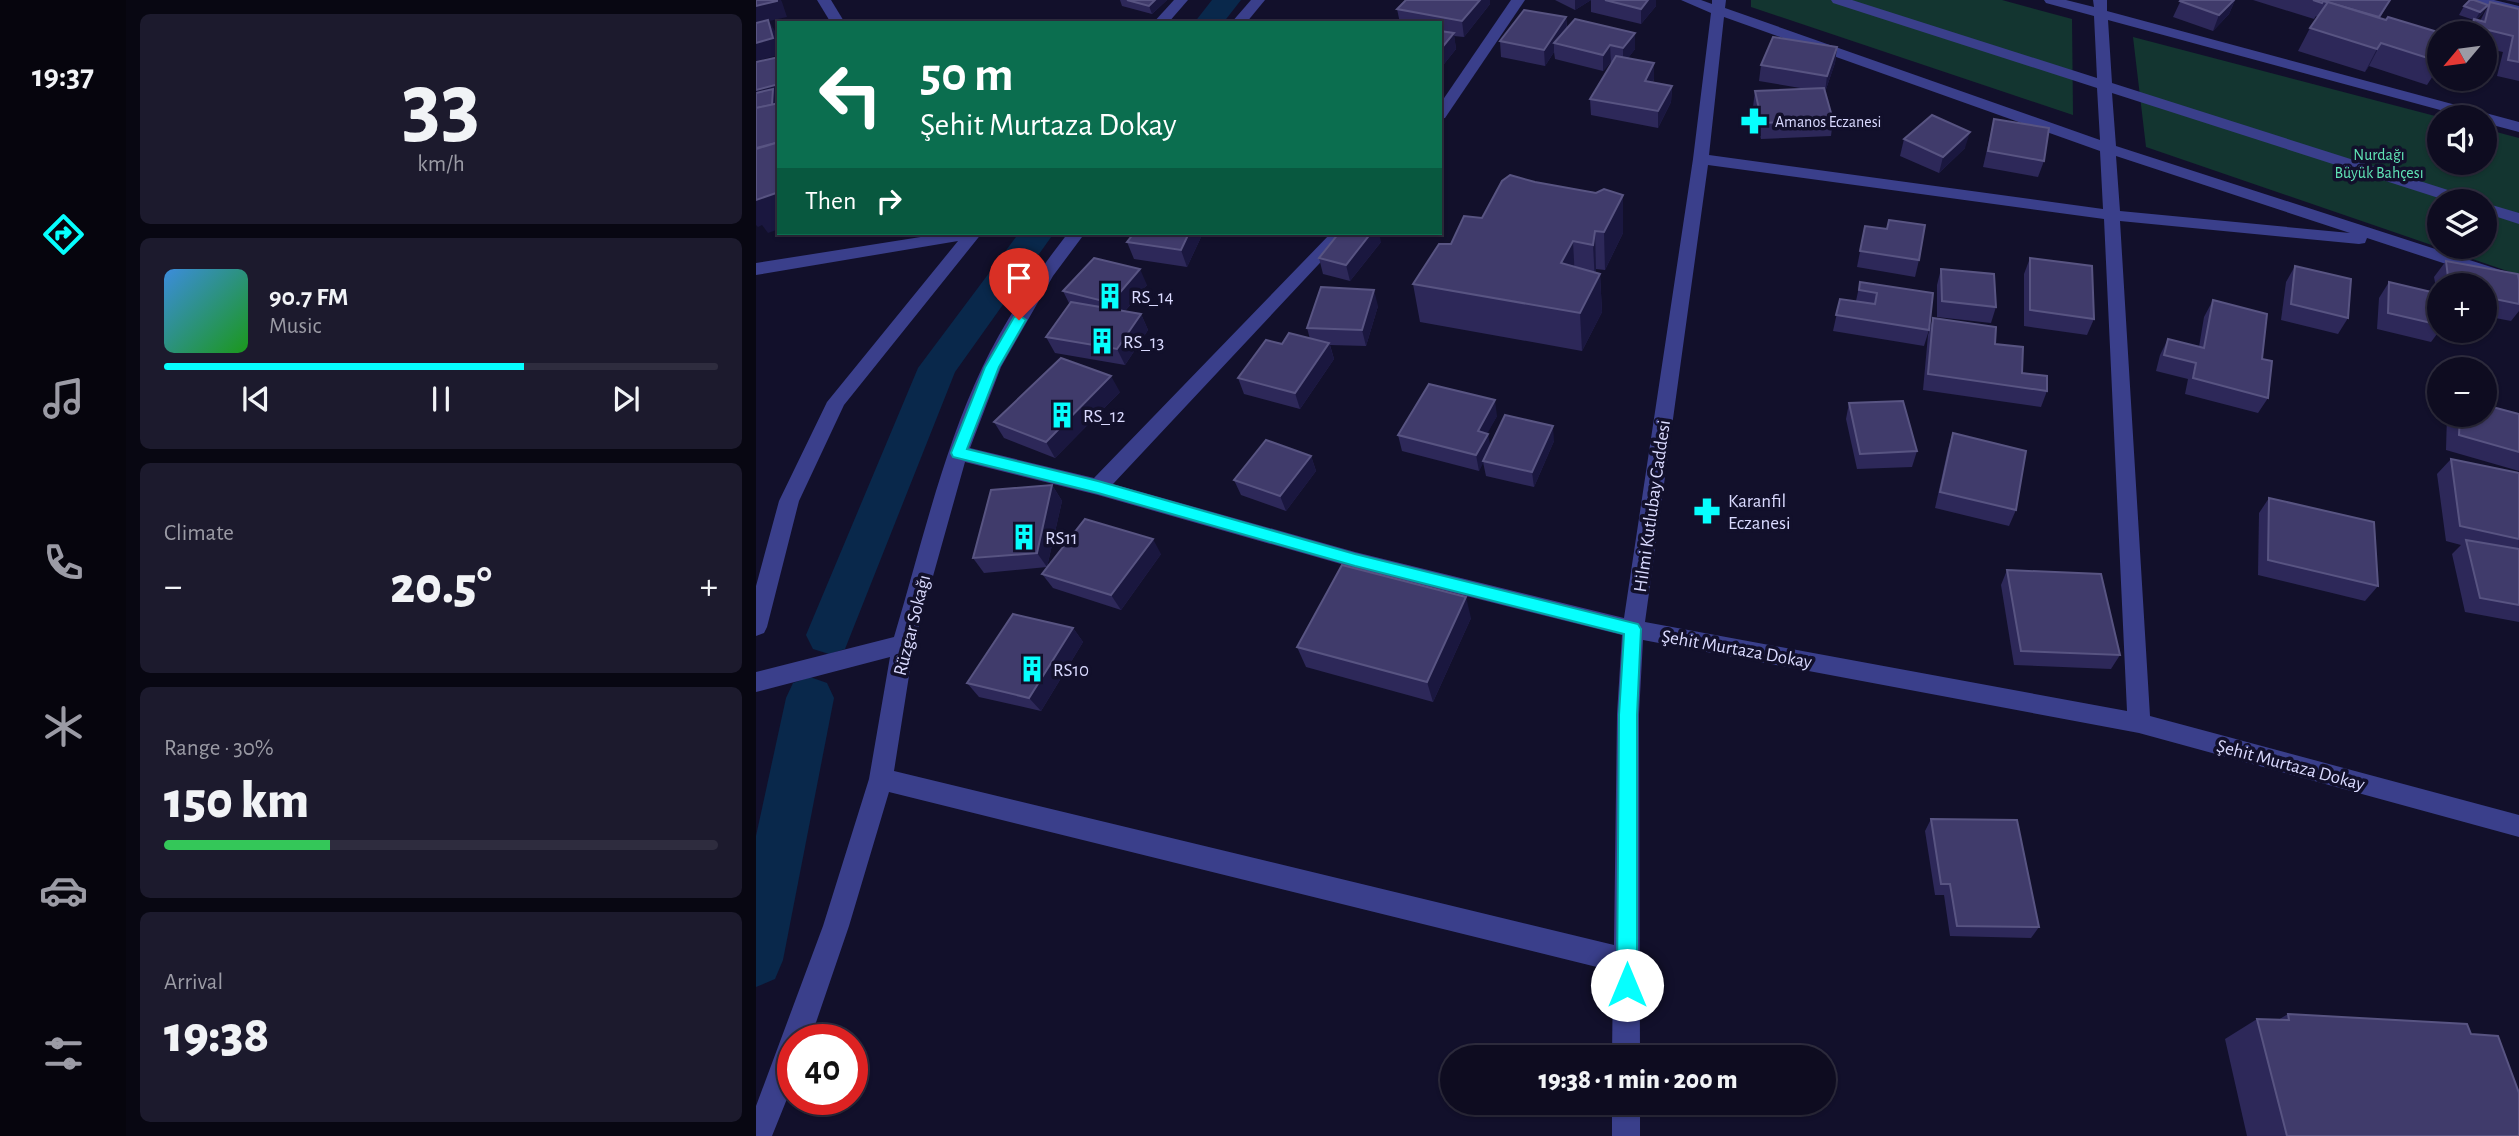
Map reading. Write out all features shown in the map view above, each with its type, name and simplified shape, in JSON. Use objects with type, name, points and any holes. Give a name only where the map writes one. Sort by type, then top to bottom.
[{"type":"street","points":[[824,0],[837,21]]},
{"type":"street","points":[[1162,21],[1181,0]]},
{"type":"street","points":[[1240,21],[1258,0]]},
{"type":"street","points":[[1442,112],[1518,0]]},
{"type":"street","points":[[1688,0],[1718,6],[2108,148],[2519,282]]},
{"type":"street","points":[[1838,0],[2427,189]]},
{"type":"street","points":[[2051,0],[2100,7],[2439,105]]},
{"type":"street","points":[[2476,0],[2519,10]]},
{"type":"street","name":"Hilmi Kutlubay Caddesi","points":[[1626,1045],[1628,715],[1633,629],[1702,159],[1718,6]]},
{"type":"street","points":[[2100,7],[2139,723]]},
{"type":"street","points":[[2497,121],[2519,127]]},
{"type":"street","points":[[1702,159],[2111,215],[2398,242]]},
{"type":"street","points":[[2497,212],[2519,219]]},
{"type":"street","points":[[756,269],[910,239],[953,235]]},
{"type":"street","points":[[756,627],[789,501],[836,402],[972,235]]},
{"type":"street","name":"Rüzgar Sokağı","points":[[802,1024],[836,926],[881,779],[902,644],[958,453],[992,367],[1046,273],[1075,235]]},
{"type":"street","points":[[1098,487],[1338,235]]},
{"type":"street","name":"Şehit Murtaza Dokay","points":[[958,453],[1098,487],[1355,560],[1633,629],[2139,723],[2519,826]]},
{"type":"street","points":[[756,682],[902,644]]},
{"type":"street","points":[[881,779],[1627,961]]},
{"type":"street","points":[[758,1136],[777,1088]]},
{"type":"street","points":[[1626,1115],[1626,1136]]},
{"type":"green space","points":[[1751,0],[2002,0],[2072,19],[2073,115],[1751,7]]},
{"type":"green space","name":"Nurdağı Büyük Bahçesı","points":[[2133,37],[2427,114],[2427,175],[2497,175],[2497,132],[2519,138],[2519,275],[2472,259],[2497,259],[2497,189],[2427,189],[2427,243],[2146,147]]},
{"type":"building","points":[[756,0],[777,0],[777,1],[756,6]]},
{"type":"building","points":[[1127,0],[1155,0],[1149,6]]},
{"type":"building","points":[[1406,0],[1480,0],[1462,21],[1397,9]]},
{"type":"building","points":[[1605,0],[1648,0],[1641,9]]},
{"type":"building","points":[[2181,0],[2234,0],[2219,15]]},
{"type":"building","points":[[2313,0],[2390,0],[2379,17]]},
{"type":"building","points":[[2470,0],[2488,5],[2480,12],[2464,6]]},
{"type":"building","points":[[2328,2],[2386,20],[2388,17],[2427,29],[2427,58],[2381,43],[2377,49],[2310,28]]},
{"type":"building","points":[[2490,2],[2519,9],[2519,62],[2508,60],[2513,36],[2497,32],[2497,21],[2485,21]]},
{"type":"building","points":[[1524,10],[1566,17],[1544,50],[1500,41]]},
{"type":"building","points":[[1575,19],[1635,33],[1623,48],[1610,45],[1603,55],[1554,43]]},
{"type":"building","points":[[768,20],[773,38],[756,43],[756,23]]},
{"type":"building","points":[[1442,31],[1454,33],[1442,48]]},
{"type":"building","points":[[1773,37],[1837,47],[1827,76],[1761,65]]},
{"type":"building","points":[[1616,56],[1654,63],[1645,81],[1672,86],[1658,111],[1590,99]]},
{"type":"building","points":[[777,57],[777,85],[756,90],[756,62]]},
{"type":"building","points":[[1824,88],[1833,120],[1762,123],[1755,91]]},
{"type":"building","points":[[773,89],[772,105],[756,108],[756,93]]},
{"type":"building","points":[[777,103],[777,143],[756,148],[756,108]]},
{"type":"building","points":[[1932,115],[1970,132],[1943,157],[1904,139]]},
{"type":"building","points":[[1994,119],[2049,128],[2044,161],[1988,151]]},
{"type":"building","points":[[777,143],[777,193],[756,200],[756,149]]},
{"type":"building","points":[[1510,175],[1596,193],[1604,189],[1623,195],[1604,232],[1595,231],[1593,245],[1573,241],[1561,263],[1600,274],[1580,313],[1413,284],[1439,244],[1451,244],[1464,216],[1482,218],[1502,181]]},
{"type":"building","points":[[1889,220],[1925,225],[1919,260],[1860,251],[1865,226],[1887,229]]},
{"type":"building","points":[[1132,235],[1188,235],[1181,250],[1127,242]]},
{"type":"building","points":[[1337,235],[1369,235],[1346,265],[1319,258]]},
{"type":"building","points":[[1094,258],[1140,269],[1111,303],[1063,291]]},
{"type":"building","points":[[2030,258],[2092,266],[2094,319],[2030,310]]},
{"type":"building","points":[[2446,261],[2518,274],[2519,304],[2497,299],[2497,273],[2448,273]]},
{"type":"building","points":[[2295,266],[2351,279],[2348,318],[2291,304]]},
{"type":"building","points":[[1941,269],[1994,274],[1996,307],[1942,301]]},
{"type":"building","points":[[1860,282],[1933,293],[1929,330],[1836,315],[1840,299],[1875,304],[1877,293],[1859,290]]},
{"type":"building","points":[[2389,282],[2427,291],[2427,322],[2388,313]]},
{"type":"building","points":[[1321,287],[1374,290],[1362,330],[1307,328]]},
{"type":"building","points":[[2213,300],[2267,314],[2262,359],[2272,361],[2268,398],[2193,378],[2196,363],[2164,355],[2168,339],[2204,348]]},
{"type":"building","points":[[1071,302],[1141,314],[1117,349],[1046,337]]},
{"type":"building","points":[[1933,318],[1996,327],[1995,344],[2023,347],[2022,373],[2047,376],[2047,391],[1928,374]]},
{"type":"building","points":[[1289,333],[1329,343],[1295,393],[1238,378],[1266,340],[1282,344]]},
{"type":"building","points":[[1061,358],[1111,376],[1046,442],[994,422]]},
{"type":"building","points":[[1429,384],[1495,400],[1478,431],[1488,434],[1476,455],[1398,435]]},
{"type":"building","points":[[1903,401],[1917,451],[1860,454],[1849,403]]},
{"type":"building","points":[[2497,408],[2519,414],[2519,452],[2459,435],[2459,427],[2497,427]]},
{"type":"building","points":[[1505,415],[1553,426],[1532,472],[1483,461]]},
{"type":"building","points":[[1953,433],[2026,451],[2016,510],[1940,492]]},
{"type":"building","points":[[1266,440],[1311,456],[1280,496],[1234,480]]},
{"type":"building","points":[[2451,459],[2519,473],[2519,539],[2460,526]]},
{"type":"building","points":[[1052,485],[1037,553],[973,558],[991,490]]},
{"type":"building","points":[[2269,498],[2374,522],[2378,586],[2268,560]]},
{"type":"building","points":[[1085,519],[1153,539],[1111,595],[1042,574]]},
{"type":"building","points":[[2466,540],[2519,549],[2519,605],[2480,598]]},
{"type":"building","points":[[1342,565],[1466,597],[1427,682],[1297,647]]},
{"type":"building","points":[[2007,570],[2101,574],[2120,655],[2021,651]]},
{"type":"building","name":"RS10","points":[[1013,614],[1073,628],[1029,698],[967,683]]},
{"type":"building","points":[[1931,819],[2017,820],[2039,927],[1957,926],[1950,884],[1941,884]]},
{"type":"building","points":[[2288,1014],[2467,1024],[2471,1034],[2498,1036],[2519,1093],[2519,1136],[2287,1136],[2257,1019],[2289,1020]]},
{"type":"waterway","points":[[1210,21],[1227,0]]},
{"type":"waterway","points":[[829,635],[937,368],[1036,235]]},
{"type":"waterway","points":[[756,960],[810,698]]},
{"type":"place","name":"Amanos Eczanesi","points":[[1754,121]]},
{"type":"place","name":"RS_14","points":[[1110,296]]},
{"type":"place","name":"RS_13","points":[[1102,341]]},
{"type":"place","name":"RS_12","points":[[1062,415]]},
{"type":"place","name":"Karanfil Eczanesi","points":[[1707,511]]},
{"type":"place","name":"RS11","points":[[1024,537]]},
{"type":"place","name":"RS10","points":[[1032,669]]},
{"type":"route","points":[[1019,320],[992,367],[958,453],[1098,487],[1355,560],[1633,629],[1628,715],[1627,985]]}]
